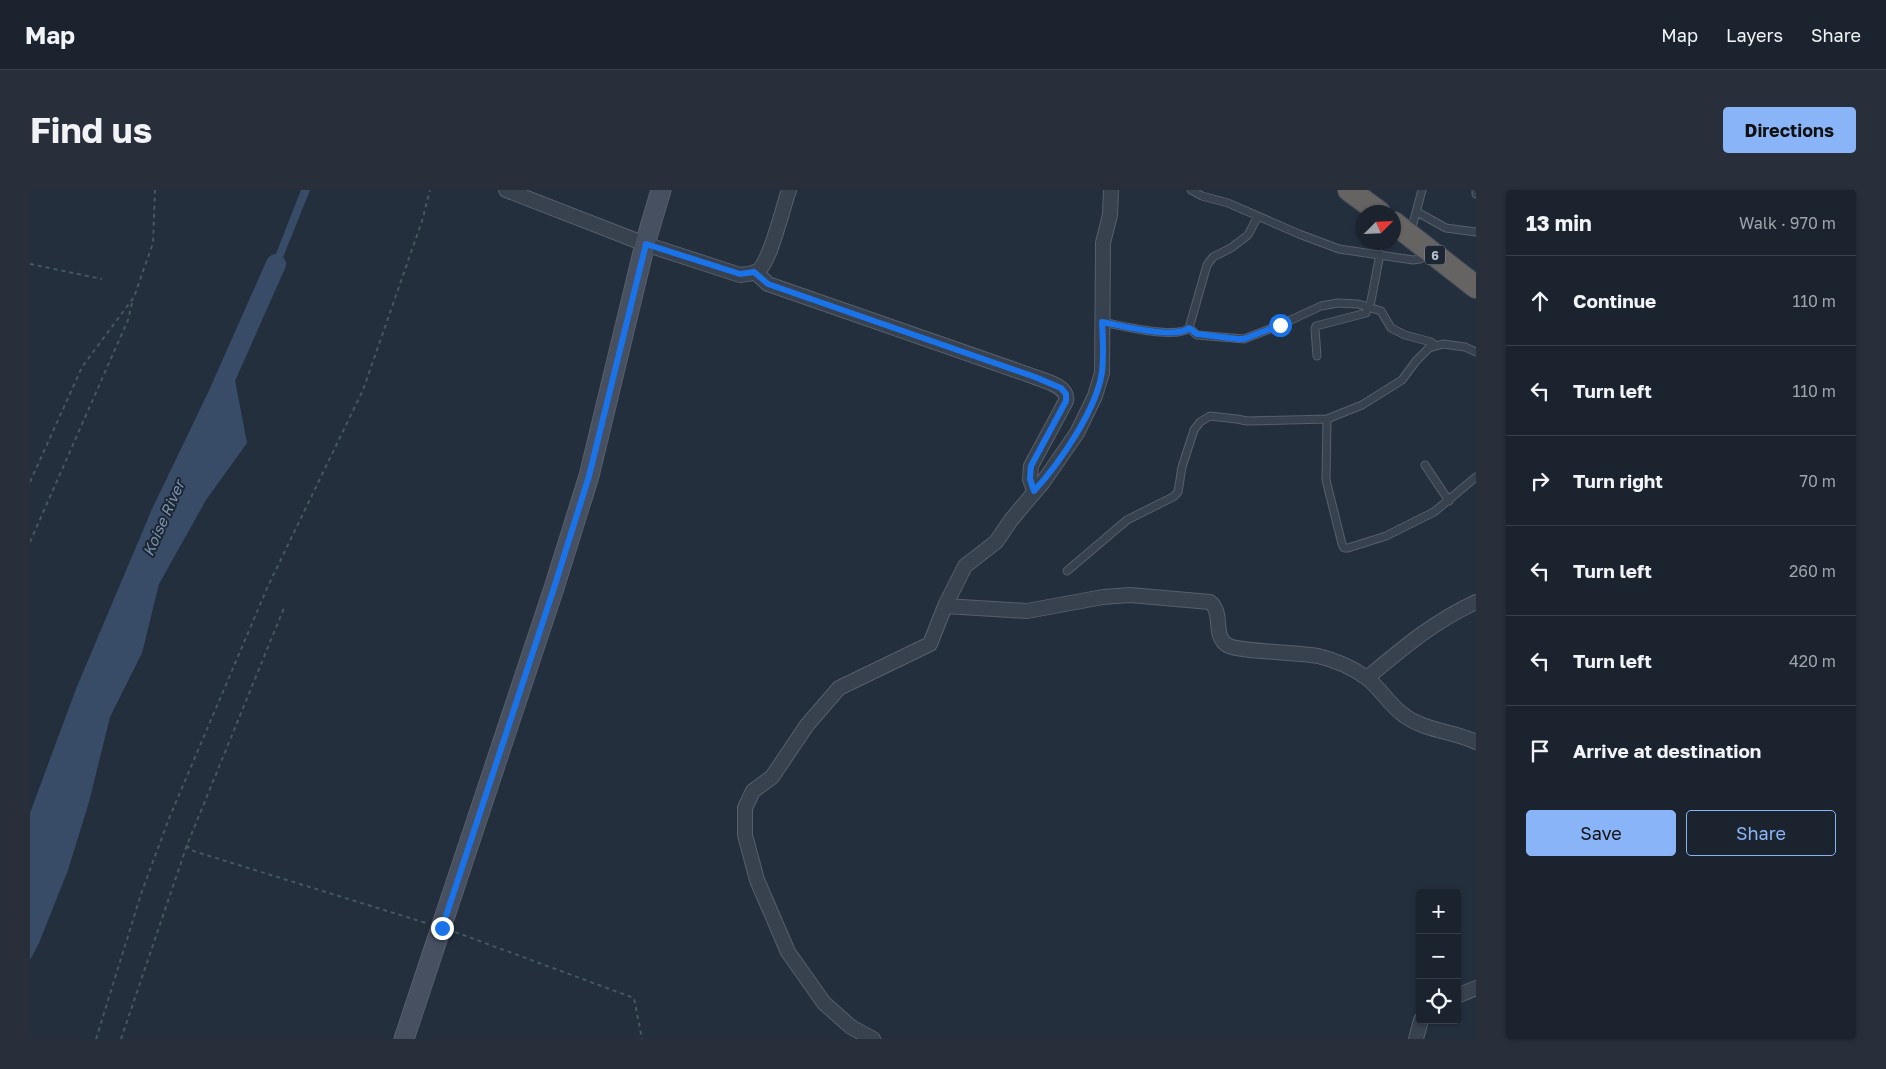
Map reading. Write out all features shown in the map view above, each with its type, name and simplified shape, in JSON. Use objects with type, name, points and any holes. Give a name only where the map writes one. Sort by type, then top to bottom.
[{"type":"highway","points":[[1349,190],[1369,205]]},
{"type":"highway","name":"6","points":[[1402,229],[1476,287]]},
{"type":"main road","points":[[404,1039],[554,588],[589,476],[661,190]]},
{"type":"street","points":[[506,190],[646,244],[740,274],[760,269],[767,258],[789,190]]},
{"type":"street","points":[[873,1039],[851,1027],[824,1003],[788,952],[757,880],[745,835],[745,808],[753,791],[772,777],[807,725],[839,688],[930,644],[945,606],[965,566],[996,542],[1011,520],[1058,462],[1072,440],[1092,402],[1102,374],[1103,243],[1110,215],[1111,190]]},
{"type":"street","points":[[754,272],[768,284],[1035,377],[1064,391],[1067,397],[1066,401],[1031,466],[1030,479],[1034,491]]},
{"type":"street","points":[[945,606],[1028,611],[1103,597],[1130,595],[1210,602],[1217,610],[1220,638],[1228,646],[1317,656],[1351,669],[1367,678],[1404,716],[1425,726],[1476,742]]},
{"type":"street","points":[[1367,678],[1421,634],[1448,615],[1476,602]]},
{"type":"street","points":[[1461,994],[1476,988]]},
{"type":"street","points":[[1416,1039],[1420,1024]]},
{"type":"lane","points":[[1191,190],[1339,249],[1414,260],[1420,259],[1430,250]]},
{"type":"lane","points":[[1402,229],[1416,212],[1422,190]]},
{"type":"lane","points":[[1416,212],[1446,228],[1476,232]]},
{"type":"lane","points":[[1102,322],[1166,333],[1183,332],[1189,328],[1199,298],[1207,264],[1213,257],[1231,248],[1248,235],[1258,216]]},
{"type":"lane","points":[[1317,356],[1316,326],[1366,313],[1380,254]]},
{"type":"lane","points":[[1189,328],[1197,334],[1244,339],[1321,306],[1338,304],[1368,306],[1384,313],[1391,328],[1404,335],[1431,342],[1435,345]]},
{"type":"lane","points":[[1067,571],[1127,520],[1173,497],[1178,492],[1182,467],[1194,430],[1204,419],[1216,416],[1247,421],[1327,419],[1362,405],[1402,380],[1422,354],[1435,345],[1443,344],[1465,347],[1476,352]]},
{"type":"lane","points":[[1327,419],[1326,480],[1344,548],[1386,536],[1434,512],[1476,477]]},
{"type":"lane","points":[[1424,465],[1449,501]]},
{"type":"path","points":[[30,542],[128,320],[153,243],[154,190]]},
{"type":"path","points":[[96,1039],[142,891],[170,816],[268,586],[363,390],[422,221],[430,190]]},
{"type":"path","points":[[30,264],[102,279]]},
{"type":"path","points":[[30,482],[82,367],[134,297]]},
{"type":"path","points":[[121,1039],[187,845],[284,608]]},
{"type":"water","points":[[301,190],[310,190],[270,290],[263,287]]},
{"type":"water","points":[[229,349],[247,443],[206,500],[159,584],[142,653],[110,717],[89,802],[68,870],[39,943],[30,960],[30,813],[76,689],[152,509]]},
{"type":"waterway","name":"Koise River","points":[[221,388],[276,264]]},
{"type":"route","points":[[442,928],[589,476],[646,244],[740,274],[754,272],[768,284],[1035,377],[1061,388],[1066,394],[1066,401],[1031,466],[1030,479],[1034,491],[1058,462],[1077,433],[1095,396],[1102,374],[1102,322],[1166,333],[1183,332],[1189,328],[1197,334],[1238,339],[1244,339],[1280,325]]}]
